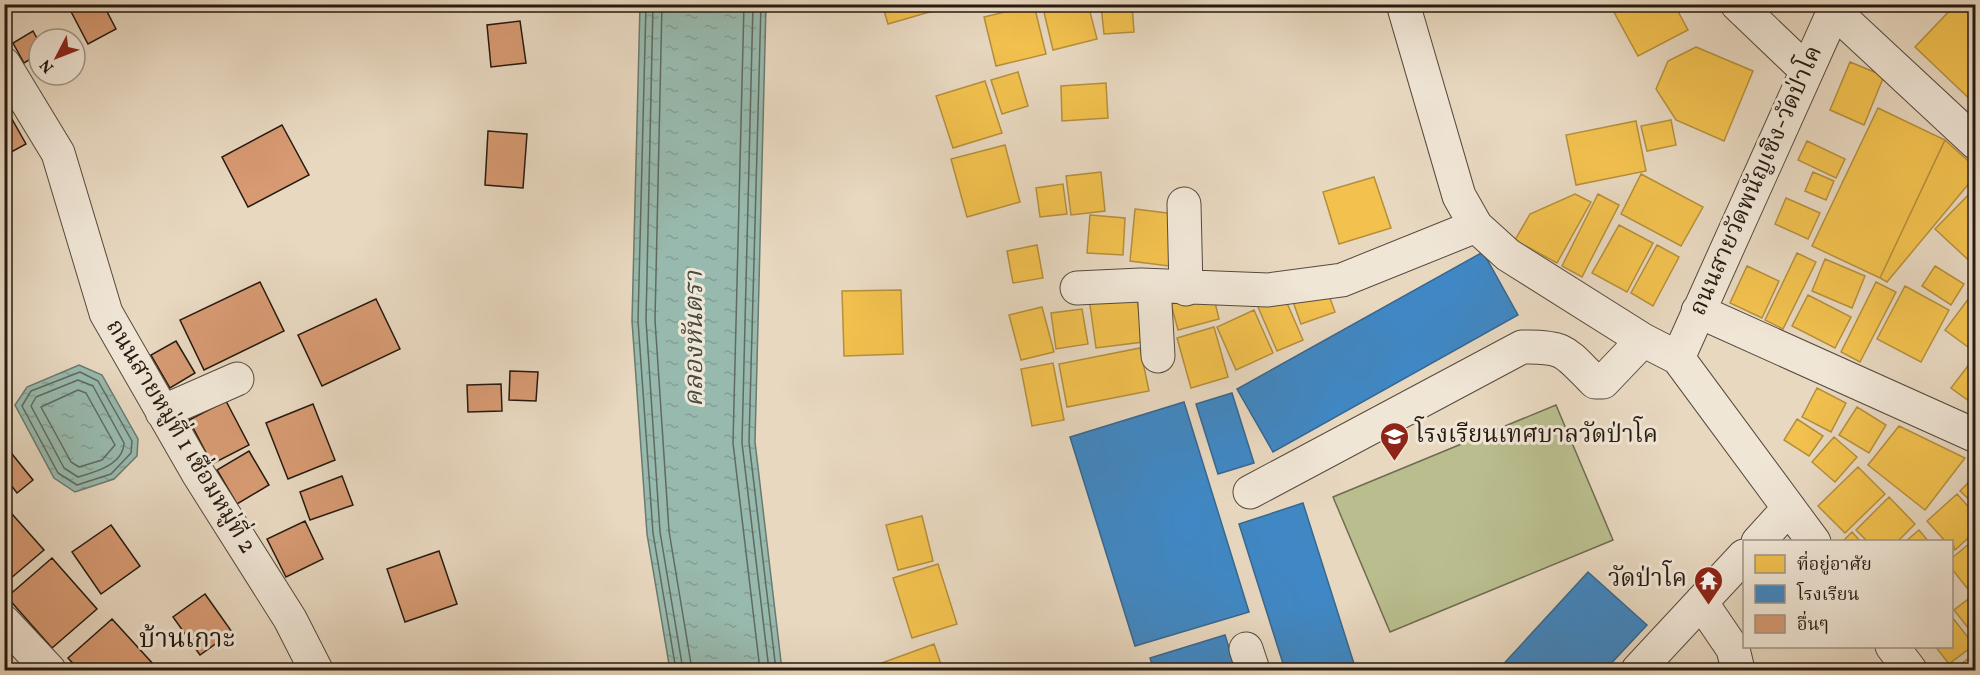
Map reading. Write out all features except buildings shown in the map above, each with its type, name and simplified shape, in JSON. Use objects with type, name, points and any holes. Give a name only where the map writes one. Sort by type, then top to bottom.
[{"type":"street","points":[[1403,4],[1459,196],[1476,226],[1508,255],[1642,340],[1678,358],[1813,540]]},
{"type":"street","points":[[1737,4],[1807,71]]},
{"type":"street","points":[[1835,8],[1976,143]]},
{"type":"street","name":"ถนนสายวัดพนัญเชิง-วัดป่าโค","points":[[1678,358],[1835,8]]},
{"type":"street","name":"ถนนสายหมู่ที่ 1 เชื่อมหมู่ที่ 2","points":[[4,64],[58,153],[106,313],[162,412],[290,619],[316,670]]},
{"type":"street","points":[[1158,356],[1184,204]]},
{"type":"street","points":[[1077,288],[1170,287],[1268,290],[1342,280],[1476,226]]},
{"type":"street","points":[[1698,311],[1976,435]]},
{"type":"street","points":[[1250,492],[1522,347],[1553,346],[1567,355],[1595,382],[1603,382],[1642,340]]},
{"type":"street","points":[[162,412],[237,379]]},
{"type":"street","points":[[1760,540],[1789,508]]},
{"type":"street","points":[[1638,670],[1743,557]]},
{"type":"street","points":[[1701,602],[1733,649],[1738,670]]},
{"type":"street","points":[[4,622],[49,670]]},
{"type":"street","points":[[1894,648],[1910,670]]},
{"type":"green space","points":[[1556,405],[1613,540],[1390,632],[1333,497]]},
{"type":"water","name":"คลองหันตรา","points":[[640,5],[766,5],[755,442],[782,670],[670,670],[647,534],[632,321]]},
{"type":"water","points":[[79,365],[102,375],[138,439],[137,456],[114,479],[75,492],[54,478],[15,405],[27,387]]},
{"type":"place","name":"โรงเรียนเทศบาลวัดป่าโค","points":[[1394,462]]},
{"type":"place","name":"วัดป่าโค","points":[[1708,606]]},
{"type":"district","name":"บ้านเกาะ","points":[[187,640]]}]
